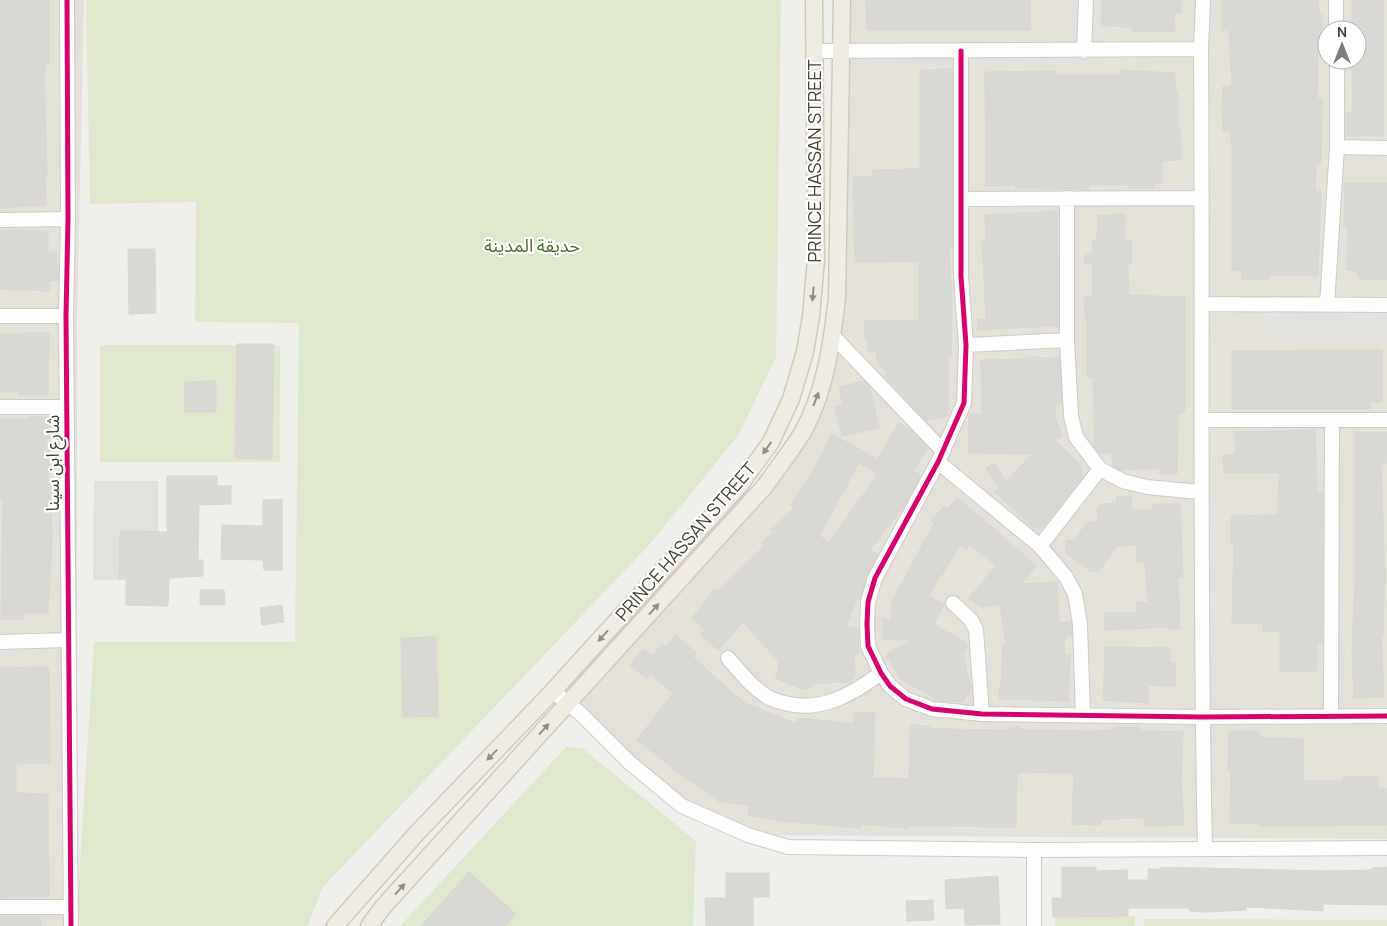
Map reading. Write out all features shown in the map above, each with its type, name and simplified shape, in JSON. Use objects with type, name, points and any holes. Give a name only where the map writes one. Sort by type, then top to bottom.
[{"type":"main road","name":"PRINCE HASSAN STREET","points":[[335,926],[416,834],[553,691],[740,486],[771,442],[791,399],[805,352],[816,260],[814,0]]},
{"type":"main road","name":"PRINCE HASSAN STREET","points":[[369,926],[383,907],[765,486],[801,434],[818,396],[833,336],[837,297],[842,0]]},
{"type":"street","name":"شارع ابن سينا","points":[[67,0],[68,219],[66,316],[71,926]]},
{"type":"street","points":[[1084,51],[1086,0]]},
{"type":"street","points":[[1203,0],[1201,49],[1202,420],[1200,492],[1205,849]]},
{"type":"street","points":[[1336,0],[1336,20]]},
{"type":"street","points":[[814,51],[1201,49]]},
{"type":"street","points":[[962,51],[963,199],[961,276],[966,345],[964,403],[940,456],[876,578],[868,602],[868,646],[881,673],[890,686],[906,698],[932,709],[982,714],[1202,717],[1330,714],[1387,716]]},
{"type":"street","points":[[1326,305],[1337,147],[1337,70]]},
{"type":"street","points":[[1337,147],[1387,148]]},
{"type":"street","points":[[1067,198],[1067,340],[1071,416],[1076,438],[1100,469],[1123,480],[1146,487],[1200,492]]},
{"type":"street","points":[[963,199],[1202,198]]},
{"type":"street","points":[[0,220],[68,219]]},
{"type":"street","points":[[1202,304],[1387,305]]},
{"type":"street","points":[[0,316],[66,316]]},
{"type":"street","points":[[833,336],[940,456],[1040,546],[1066,577],[1075,594],[1080,624],[1083,716]]},
{"type":"street","points":[[966,345],[1067,340]]},
{"type":"street","points":[[0,407],[67,408]]},
{"type":"street","points":[[1202,420],[1387,420]]},
{"type":"street","points":[[1330,714],[1332,420]]},
{"type":"street","points":[[1040,546],[1100,469]]},
{"type":"street","points":[[953,603],[971,620],[976,630],[982,714]]},
{"type":"street","points":[[0,642],[68,640]]},
{"type":"street","points":[[728,658],[750,683],[768,698],[791,705],[817,705],[837,700],[855,692],[881,673]]},
{"type":"street","points":[[553,691],[569,703],[629,762],[682,806],[748,835],[788,847],[1034,850],[1387,848]]},
{"type":"street","points":[[1034,850],[1034,926]]},
{"type":"street","points":[[0,907],[71,907]]},
{"type":"shaded area","points":[[0,0],[84,0],[77,321],[77,762],[69,926],[0,926]]},
{"type":"shaded area","points":[[843,0],[1387,0],[1387,839],[748,835],[682,806],[569,703],[806,436],[827,393]]},
{"type":"shaded area","points":[[1269,316],[1387,318],[1387,341],[1269,340]]},
{"type":"shaded area","points":[[94,481],[158,481],[158,580],[93,580]]},
{"type":"green space","name":"حديقة المدينة","points":[[86,0],[781,0],[776,357],[739,434],[651,543],[322,888],[308,926],[80,926],[78,894],[94,642],[295,642],[299,323],[195,322],[196,202],[90,204]]},
{"type":"green space","points":[[100,345],[280,345],[280,462],[100,462]]},
{"type":"green space","points":[[566,747],[582,748],[696,841],[693,926],[400,926]]},
{"type":"green space","points":[[1135,916],[1135,926],[1055,926],[1056,917]]},
{"type":"green space","points":[[1144,919],[1387,920],[1387,926],[1144,926]]},
{"type":"building","points":[[0,0],[49,0],[49,63],[46,63],[44,77],[46,205],[0,208]]},
{"type":"building","points":[[866,0],[1030,0],[1030,30],[867,30]]},
{"type":"building","points":[[1102,0],[1181,0],[1181,12],[1174,13],[1175,31],[1133,32],[1133,27],[1101,26]]},
{"type":"building","points":[[1222,0],[1318,0],[1319,14],[1322,14],[1322,20],[1317,20],[1317,99],[1322,99],[1321,164],[1316,164],[1315,191],[1321,192],[1318,276],[1269,275],[1269,279],[1242,280],[1241,270],[1232,271],[1232,148],[1230,131],[1223,131],[1222,108],[1223,86],[1232,86],[1229,30],[1222,30]]},
{"type":"building","points":[[1352,0],[1383,0],[1383,136],[1346,136],[1346,112],[1353,112],[1352,70],[1367,70],[1367,20],[1352,20]]},
{"type":"building","points":[[952,69],[952,247],[949,247],[952,303],[951,358],[948,358],[948,416],[927,421],[884,376],[888,375],[877,362],[877,351],[868,352],[868,339],[865,339],[864,321],[919,320],[919,261],[855,262],[853,177],[873,176],[873,170],[920,169],[920,70]]},
{"type":"building","points":[[1121,70],[1175,73],[1175,90],[1178,90],[1178,127],[1180,127],[1181,160],[1162,161],[1162,183],[1154,183],[1154,188],[1128,188],[1128,185],[1089,185],[1089,189],[1015,188],[1015,185],[986,186],[985,72],[1056,71],[1056,75],[1121,75]]},
{"type":"building","points":[[1345,183],[1387,183],[1387,280],[1367,280],[1358,277],[1358,271],[1347,270],[1348,226],[1344,226]]},
{"type":"building","points":[[1057,211],[1058,326],[978,330],[978,320],[986,319],[982,241],[986,241],[985,215]]},
{"type":"building","points":[[1113,214],[1125,214],[1124,240],[1131,240],[1131,264],[1128,264],[1129,295],[1185,297],[1185,413],[1178,413],[1177,474],[1160,474],[1160,468],[1120,470],[1112,465],[1112,453],[1099,453],[1095,448],[1093,377],[1087,377],[1087,319],[1085,319],[1085,297],[1093,297],[1093,264],[1085,264],[1085,254],[1093,254],[1093,240],[1097,240],[1098,215],[1113,216]]},
{"type":"building","points":[[0,231],[48,231],[48,252],[57,252],[56,267],[58,267],[58,281],[50,280],[49,291],[0,289]]},
{"type":"building","points":[[128,249],[155,249],[156,313],[129,314]]},
{"type":"building","points":[[49,333],[48,395],[19,395],[19,392],[0,392],[0,334]]},
{"type":"building","points":[[237,344],[274,344],[272,459],[235,458]]},
{"type":"building","points":[[1382,350],[1382,402],[1370,402],[1370,409],[1232,409],[1232,351]]},
{"type":"building","points":[[1026,357],[1059,358],[1062,403],[1056,403],[1055,415],[1062,437],[1054,440],[1080,464],[1082,478],[1042,528],[1032,527],[995,492],[999,488],[986,468],[994,463],[1006,482],[1032,454],[969,453],[969,414],[982,414],[981,360],[1026,359]]},
{"type":"building","points":[[216,381],[216,412],[185,412],[185,382]]},
{"type":"building","points":[[864,381],[870,387],[879,428],[842,436],[835,407],[843,405],[839,387]]},
{"type":"building","points":[[27,417],[49,417],[48,482],[51,482],[52,537],[48,613],[23,613],[23,620],[1,620],[3,500],[0,500],[0,419],[27,419]]},
{"type":"building","points":[[899,423],[911,430],[928,448],[913,471],[921,475],[907,502],[870,550],[878,555],[867,574],[860,600],[857,598],[846,627],[858,629],[859,647],[858,654],[854,654],[855,674],[852,682],[816,683],[811,688],[802,689],[775,678],[779,670],[778,661],[743,622],[718,650],[700,634],[705,630],[692,618],[715,589],[718,591],[764,546],[762,543],[774,531],[771,529],[794,507],[791,505],[818,463],[832,434],[877,459]],"holes":[[[859,463],[878,474],[829,542],[819,536]]]},
{"type":"building","points":[[1315,430],[1317,492],[1322,492],[1323,507],[1322,643],[1317,643],[1317,671],[1280,671],[1280,632],[1263,632],[1263,624],[1232,624],[1234,545],[1231,545],[1231,516],[1278,515],[1279,473],[1224,473],[1223,455],[1236,454],[1235,432]]},
{"type":"building","points":[[1355,432],[1387,433],[1386,464],[1381,464],[1385,573],[1383,634],[1381,634],[1384,697],[1354,698],[1352,648],[1355,583]]},
{"type":"building","points":[[167,476],[217,476],[217,486],[231,486],[231,504],[199,505],[198,560],[203,560],[203,576],[169,578],[168,606],[126,605],[126,579],[119,579],[120,531],[167,532]]},
{"type":"building","points":[[1131,496],[1131,510],[1152,510],[1152,504],[1180,504],[1183,577],[1178,577],[1180,629],[1167,629],[1167,627],[1104,630],[1105,612],[1137,613],[1137,602],[1148,603],[1145,562],[1137,562],[1136,545],[1117,546],[1099,571],[1090,571],[1066,553],[1066,541],[1074,540],[1088,522],[1098,522],[1097,509],[1101,504],[1117,503],[1116,497]]},
{"type":"building","points":[[957,497],[1037,566],[1021,584],[1057,582],[1059,623],[1071,622],[1072,636],[1065,636],[1064,655],[1070,656],[1068,701],[999,699],[1003,644],[1006,644],[1000,604],[980,607],[969,598],[996,566],[970,544],[966,549],[960,544],[942,575],[940,574],[929,596],[944,605],[934,624],[966,643],[967,647],[963,654],[971,688],[963,702],[940,701],[901,679],[886,655],[911,640],[883,639],[883,619],[891,620],[892,602],[934,523],[931,521],[944,506],[948,509]]},
{"type":"building","points":[[282,499],[282,570],[264,570],[263,560],[221,559],[222,525],[263,526],[263,500]]},
{"type":"building","points":[[200,590],[224,590],[225,605],[200,605]]},
{"type":"building","points":[[282,605],[284,622],[262,625],[260,608]]},
{"type":"building","points":[[676,635],[697,653],[693,657],[743,702],[797,724],[797,718],[854,724],[854,712],[875,713],[873,778],[909,779],[910,725],[930,726],[930,729],[1010,730],[1010,727],[1020,727],[1020,730],[1093,731],[1115,730],[1115,727],[1141,727],[1141,731],[1183,732],[1181,780],[1184,825],[1144,826],[1144,818],[1102,819],[1101,825],[1072,824],[1074,773],[1019,772],[1017,774],[1016,827],[907,826],[907,828],[861,824],[860,828],[780,821],[748,815],[749,805],[718,801],[637,740],[673,693],[650,674],[647,679],[630,665],[643,649],[652,656],[662,644],[666,647]]},
{"type":"building","points":[[436,637],[438,716],[403,717],[401,638]]},
{"type":"building","points":[[1105,647],[1170,648],[1170,663],[1175,663],[1175,686],[1148,685],[1148,703],[1103,700]]},
{"type":"building","points":[[49,667],[50,764],[16,764],[16,793],[48,794],[49,896],[0,898],[0,668]]},
{"type":"building","points":[[1229,731],[1259,731],[1259,737],[1304,739],[1303,781],[1343,781],[1343,777],[1378,777],[1378,788],[1387,788],[1387,825],[1259,826],[1259,823],[1230,823],[1231,770],[1228,770]]},
{"type":"building","points":[[1062,867],[1096,867],[1096,871],[1127,870],[1128,880],[1148,880],[1148,869],[1161,869],[1161,867],[1323,871],[1372,870],[1372,868],[1387,867],[1387,905],[1323,904],[1323,911],[1246,907],[1246,910],[1207,912],[1189,911],[1189,908],[1128,908],[1128,916],[1053,917],[1052,898],[1062,898]]},
{"type":"building","points":[[469,872],[516,914],[505,926],[421,926]]},
{"type":"building","points":[[726,873],[769,873],[769,897],[753,897],[753,926],[706,926],[705,898],[726,898]]},
{"type":"building","points":[[998,876],[1000,924],[965,925],[964,908],[946,909],[945,880]]},
{"type":"building","points":[[933,900],[934,920],[907,921],[906,901]]},
{"type":"building","points":[[0,916],[40,916],[41,926],[0,926]]},
{"type":"cycle path","points":[[67,0],[68,219],[66,316],[71,926]]},
{"type":"cycle path","points":[[961,51],[961,276],[966,345],[964,403],[938,462],[875,578],[868,602],[868,646],[881,673],[890,686],[906,699],[932,709],[982,714],[1202,717],[1387,716]]}]
